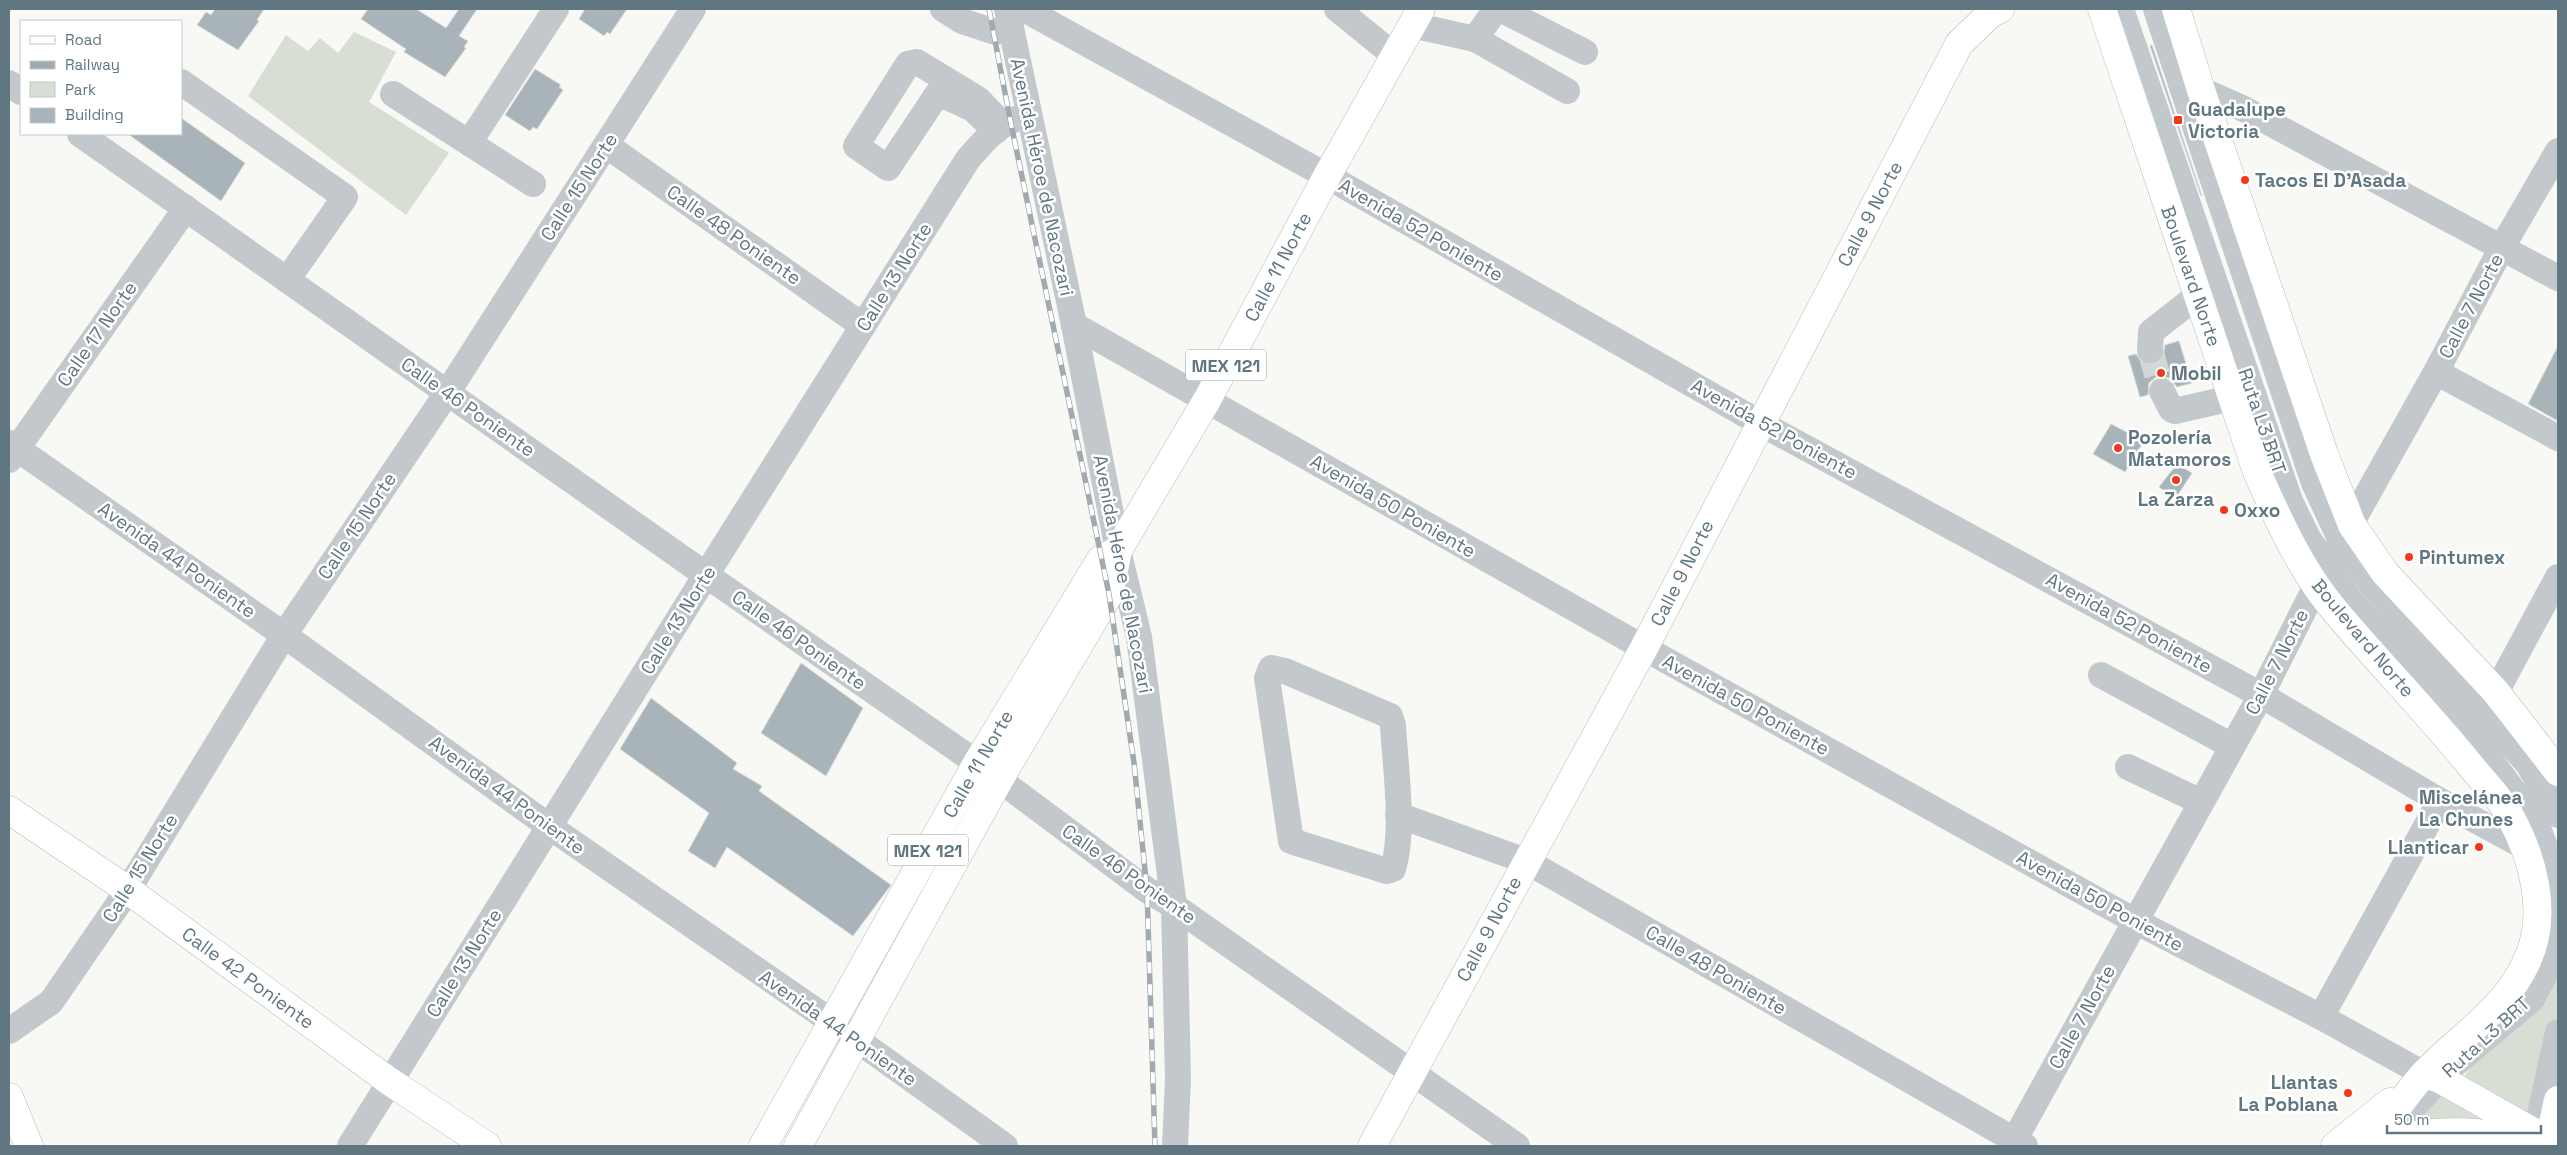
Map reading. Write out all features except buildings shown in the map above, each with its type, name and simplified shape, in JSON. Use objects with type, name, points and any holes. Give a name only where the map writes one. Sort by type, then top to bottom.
[{"type":"main road","name":"Calle 9 Norte","points":[[1372,1146],[1644,648],[1959,44],[1990,14],[2000,9]]},
{"type":"main road","name":"Boulevard Norte","points":[[2102,9],[2257,472],[2280,524],[2322,577],[2336,612],[2428,713],[2502,804],[2525,847],[2533,872],[2537,904],[2536,934],[2528,960],[2512,990],[2432,1076],[2378,1145]]},
{"type":"main road","points":[[2176,9],[2200,90],[2324,454],[2347,534],[2496,692],[2558,772]]},
{"type":"main road","name":"Calle 11 Norte","points":[[798,1146],[999,780],[1109,594],[1118,550],[1207,400],[1326,176],[1416,17]]},
{"type":"main road","name":"Calle 11 Norte","points":[[763,1146],[977,763],[1101,559],[1118,550]]},
{"type":"main road","name":"Calle 42 Poniente","points":[[9,810],[128,890],[389,1082],[487,1146]]},
{"type":"main road","points":[[2335,1146],[2432,1076],[2543,1142]]},
{"type":"main road","points":[[9,1097],[24,1143]]},
{"type":"main road","points":[[2543,1142],[2558,1100]]},
{"type":"main road","points":[[2378,1145],[2441,1132],[2468,1131],[2543,1142]]},
{"type":"street","points":[[469,143],[556,9]]},
{"type":"street","name":"Calle 15 Norte","points":[[9,1031],[51,1002],[128,890],[284,635],[447,393],[693,9]]},
{"type":"street","points":[[943,9],[962,21],[995,32],[1014,15]]},
{"type":"street","points":[[1337,9],[1395,56]]},
{"type":"street","points":[[1475,39],[1496,9]]},
{"type":"street","points":[[1500,9],[1586,52]]},
{"type":"street","name":"Ruta L3 BRT","points":[[2121,9],[2290,501],[2322,577],[2350,600],[2472,734],[2538,828],[2550,857],[2558,917],[2552,960],[2532,999],[2432,1076]]},
{"type":"street","name":"Ruta L3 BRT","points":[[2156,9],[2314,483],[2347,534],[2370,583],[2528,764],[2558,815]]},
{"type":"street","name":"Avenida Héroe de Nacozari","points":[[1014,15],[1028,116],[1074,325],[1118,550],[1139,637],[1174,906],[1178,1079],[1175,1146]]},
{"type":"street","name":"Avenida 52 Poniente","points":[[1014,15],[1326,176],[1760,423],[2261,695],[2440,801],[2525,847]]},
{"type":"street","points":[[1416,17],[1475,39],[1567,90]]},
{"type":"street","points":[[918,62],[978,99],[999,128],[973,109],[938,93],[888,168],[856,146],[908,64],[918,62]]},
{"type":"street","points":[[9,83],[20,91]]},
{"type":"street","points":[[182,83],[345,197],[288,280]]},
{"type":"street","points":[[2200,90],[2242,108],[2558,278]]},
{"type":"street","points":[[393,94],[533,184]]},
{"type":"street","name":"Calle 13 Norte","points":[[350,1146],[968,159],[1010,119],[1028,116]]},
{"type":"street","name":"Calle 46 Poniente","points":[[81,135],[706,575],[977,763],[1147,890],[1174,906],[1517,1146]]},
{"type":"street","name":"Calle 48 Poniente","points":[[606,144],[863,326]]},
{"type":"street","name":"Calle 7 Norte","points":[[2017,1144],[2134,921],[2261,695],[2322,577],[2436,372],[2501,249],[2558,151]]},
{"type":"street","name":"Calle 17 Norte","points":[[11,451],[186,208]]},
{"type":"street","points":[[2150,350],[2151,332],[2197,296]]},
{"type":"street","name":"Avenida 50 Poniente","points":[[1074,325],[1644,648],[2134,921],[2432,1076]]},
{"type":"street","points":[[2436,372],[2558,438]]},
{"type":"street","points":[[2162,391],[2171,409],[2174,411],[2232,398]]},
{"type":"street","name":"Avenida 44 Poniente","points":[[11,451],[284,635],[550,827],[832,1022],[998,1144]]},
{"type":"street","points":[[2496,692],[2558,578]]},
{"type":"street","points":[[1271,668],[1285,671],[1390,716],[1393,725],[1398,815],[1396,858],[1393,869],[1387,871],[1291,841],[1267,678],[1271,668]]},
{"type":"street","points":[[2101,675],[2232,746]]},
{"type":"street","points":[[2128,768],[2201,802]]},
{"type":"street","points":[[2321,1017],[2440,801]]},
{"type":"street","name":"Calle 48 Poniente","points":[[1398,815],[1526,861],[2017,1144]]},
{"type":"street","points":[[2543,1142],[2558,1032]]},
{"type":"street","points":[[2450,1146],[2469,1146]]},
{"type":"green space","points":[[354,32],[396,52],[369,102],[449,153],[406,215],[248,96],[286,35],[308,51],[320,38],[338,53]]},
{"type":"green space","points":[[2558,952],[2558,1014],[2547,1067],[2531,1126],[2459,1083]]},
{"type":"green space","points":[[2438,1089],[2497,1126],[2404,1131]]},
{"type":"tunnel","points":[[2150,350],[2162,391]]},
{"type":"railway","points":[[989,9],[1010,119],[1109,594],[1134,763],[1147,890],[1155,1146]]},
{"type":"place","name":"Guadalupe Victoria","points":[[2178,120]]},
{"type":"place","name":"Tacos El D'Asada","points":[[2245,180]]},
{"type":"place","name":"Mobil","points":[[2161,373]]},
{"type":"place","name":"Pozolería Matamoros","points":[[2118,448]]},
{"type":"place","name":"La Zarza","points":[[2176,480]]},
{"type":"place","name":"Oxxo","points":[[2224,510]]},
{"type":"place","name":"Pintumex","points":[[2409,557]]},
{"type":"place","name":"Miscelánea La Chunes","points":[[2409,808]]},
{"type":"place","name":"Llanticar","points":[[2479,847]]},
{"type":"place","name":"Llantas La Poblana","points":[[2348,1093]]}]
